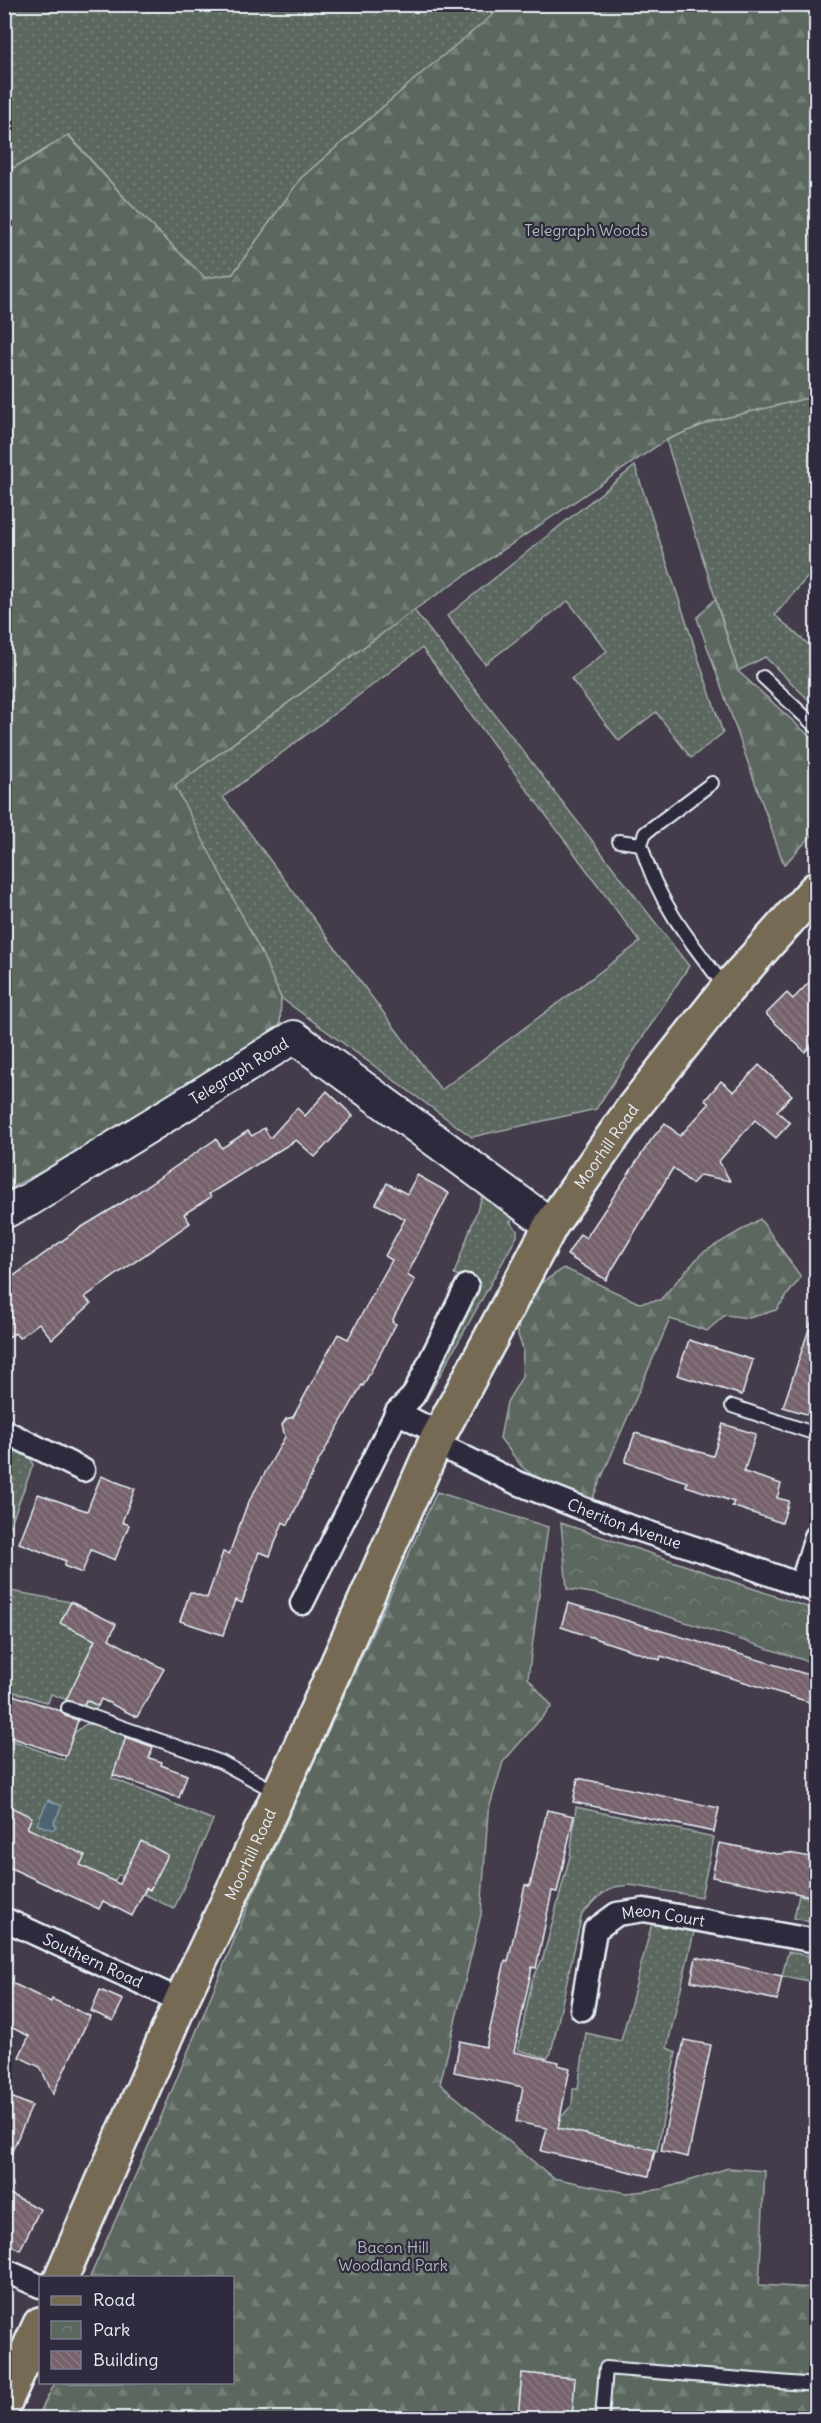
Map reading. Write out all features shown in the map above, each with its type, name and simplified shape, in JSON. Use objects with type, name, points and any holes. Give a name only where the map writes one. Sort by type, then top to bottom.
[{"type":"main road","name":"Moorhill Road","points":[[61,2276],[181,2001],[279,1794],[438,1439],[551,1225],[633,1108],[727,989],[816,890]]},
{"type":"main road","points":[[4,2404],[39,2326]]},
{"type":"street","name":"Telegraph Road","points":[[4,1212],[29,1200],[294,1038],[551,1225]]},
{"type":"street","points":[[302,1603],[397,1412],[413,1396],[467,1286]]},
{"type":"street","points":[[397,1412],[438,1439]]},
{"type":"street","points":[[4,1431],[82,1470]]},
{"type":"street","name":"Cheriton Avenue","points":[[438,1439],[515,1482],[619,1523],[809,1589]]},
{"type":"street","points":[[809,1589],[816,1537]]},
{"type":"street","name":"Meon Court","points":[[582,2009],[595,1930],[616,1914],[645,1910],[816,1941]]},
{"type":"street","name":"Southern Road","points":[[4,1919],[181,2001]]},
{"type":"street","points":[[4,2270],[39,2286]]},
{"type":"lane","points":[[763,677],[816,727]]},
{"type":"lane","points":[[712,783],[645,833],[641,844],[664,904],[681,931],[727,989]]},
{"type":"lane","points":[[619,841],[641,844]]},
{"type":"lane","points":[[732,1406],[816,1434]]},
{"type":"lane","points":[[68,1708],[221,1762],[279,1794]]},
{"type":"lane","points":[[602,2418],[606,2368],[816,2385]]},
{"type":"green space","name":"Telegraph Woods","points":[[506,4],[816,5],[816,396],[712,421],[666,440],[414,610],[175,786],[262,954],[281,998],[280,1026],[48,1168],[5,1191],[5,172],[68,135],[130,204],[205,278],[233,274],[301,178]]},
{"type":"green space","points":[[5,5],[506,5],[422,73],[301,178],[233,274],[205,278],[130,204],[69,135],[5,172]]},
{"type":"green space","points":[[816,396],[816,567],[775,615],[816,651],[816,707],[765,657],[738,671],[666,440],[712,421]]},
{"type":"green space","points":[[635,466],[723,733],[691,758],[656,712],[619,741],[571,679],[607,651],[568,601],[485,664],[447,616]]},
{"type":"green space","points":[[715,599],[738,671],[816,742],[816,831],[784,865],[697,618]]},
{"type":"green space","points":[[414,610],[689,966],[596,1109],[472,1137],[281,998],[175,786]],"holes":[[[422,648],[640,942],[441,1090],[223,797]]]},
{"type":"green space","points":[[483,1194],[514,1219],[510,1222],[517,1230],[517,1236],[425,1402],[423,1400],[469,1280],[454,1274]]},
{"type":"green space","points":[[760,1219],[801,1277],[776,1310],[749,1318],[725,1315],[707,1331],[670,1319],[591,1502],[549,1487],[522,1467],[500,1438],[507,1402],[522,1377],[523,1349],[518,1335],[521,1296],[564,1268],[639,1303],[660,1300],[702,1253]]},
{"type":"green space","points":[[5,1442],[31,1459],[33,1465],[5,1539]]},
{"type":"green space","name":"Bacon Hill Woodland Park","points":[[437,1492],[548,1527],[528,1678],[552,1706],[503,1762],[488,1812],[481,1915],[440,2084],[553,2178],[627,2193],[663,2189],[728,2168],[765,2171],[759,2285],[816,2288],[816,2418],[37,2418],[54,2384],[234,2384],[234,2276],[90,2276],[156,2129],[251,1899]]},
{"type":"green space","points":[[561,1523],[816,1610],[816,1664],[598,1594],[567,1589]]},
{"type":"green space","points":[[5,1590],[71,1602],[61,1623],[105,1645],[70,1692],[98,1706],[95,1710],[51,1694],[48,1703],[15,1692],[5,1718]]},
{"type":"green space","points":[[86,1724],[103,1725],[128,1734],[112,1778],[213,1820],[174,1909],[144,1894],[147,1888],[150,1890],[168,1855],[141,1842],[123,1876],[118,1875],[114,1882],[67,1859],[72,1849],[57,1842],[52,1851],[23,1838],[28,1827],[5,1817],[8,1806],[4,1804],[4,1737],[64,1760],[74,1733]]},
{"type":"green space","points":[[576,1807],[714,1837],[701,1897],[630,1885],[614,1887],[602,1894],[582,1914],[551,2053],[547,2058],[518,2050],[532,1981],[543,1958],[570,1856]]},
{"type":"green space","points":[[799,1895],[816,1899],[816,1923],[794,1918]]},
{"type":"green space","points":[[655,1912],[697,1919],[667,2048],[676,2052],[657,2151],[552,2127],[572,2105],[573,2089],[578,2089],[586,2033],[621,2041]]},
{"type":"green space","points":[[788,1952],[816,1957],[816,1982],[782,1976]]},
{"type":"water","points":[[48,1800],[62,1806],[54,1822],[56,1827],[52,1830],[37,1824]]},
{"type":"building","points":[[816,975],[816,1040],[805,1052],[766,1014],[787,993],[793,999]]},
{"type":"building","points":[[759,1065],[792,1095],[777,1111],[790,1123],[776,1138],[755,1120],[719,1161],[730,1181],[700,1175],[692,1184],[673,1168],[606,1280],[567,1255],[580,1234],[586,1238],[651,1140],[665,1123],[680,1136],[709,1104],[705,1100],[721,1081],[734,1092]]},
{"type":"building","points":[[327,1091],[353,1116],[315,1157],[296,1140],[209,1194],[211,1197],[184,1214],[190,1223],[85,1297],[91,1304],[52,1339],[39,1323],[19,1338],[15,1333],[4,1340],[4,1283],[77,1230],[125,1201],[216,1139],[222,1148],[248,1131],[252,1136],[264,1128],[270,1138],[297,1108],[305,1116]]},
{"type":"building","points":[[417,1175],[449,1193],[407,1275],[415,1280],[395,1315],[392,1322],[396,1324],[317,1464],[288,1525],[283,1522],[270,1556],[259,1552],[242,1603],[235,1600],[223,1635],[180,1621],[190,1592],[207,1598],[223,1552],[229,1554],[247,1505],[285,1437],[282,1425],[286,1419],[293,1417],[338,1334],[348,1339],[392,1260],[385,1256],[405,1219],[376,1204],[387,1183],[407,1194]]},
{"type":"building","points":[[813,1317],[816,1317],[816,1417],[783,1407]]},
{"type":"building","points":[[689,1340],[753,1360],[742,1395],[677,1375]]},
{"type":"building","points":[[723,1424],[756,1434],[744,1472],[781,1484],[777,1498],[789,1501],[782,1523],[732,1506],[734,1502],[686,1486],[687,1482],[625,1462],[635,1433],[713,1456]]},
{"type":"building","points":[[101,1476],[135,1489],[122,1522],[129,1525],[115,1560],[91,1550],[82,1573],[64,1566],[66,1561],[19,1543],[38,1494],[87,1511]]},
{"type":"building","points":[[71,1602],[116,1624],[109,1639],[164,1669],[137,1717],[101,1699],[98,1706],[86,1700],[84,1705],[66,1700],[95,1640],[60,1623]]},
{"type":"building","points":[[568,1603],[816,1677],[809,1702],[661,1656],[660,1660],[561,1627]]},
{"type":"building","points":[[13,1695],[61,1711],[65,1716],[78,1720],[66,1756],[4,1735],[4,1718]]},
{"type":"building","points":[[126,1737],[153,1747],[149,1758],[187,1775],[179,1798],[113,1775]]},
{"type":"building","points":[[578,1778],[719,1808],[714,1832],[573,1802]]},
{"type":"building","points":[[4,1804],[32,1817],[27,1828],[85,1855],[80,1865],[119,1884],[141,1841],[168,1855],[150,1890],[146,1888],[132,1916],[103,1901],[99,1909],[4,1865]]},
{"type":"building","points":[[547,1810],[574,1816],[557,1892],[552,1891],[536,1968],[532,1967],[514,2052],[559,2062],[558,2065],[570,2068],[558,2128],[655,2150],[649,2176],[541,2151],[547,2128],[516,2122],[523,2087],[454,2072],[460,2041],[486,2047],[505,1961],[508,1962],[525,1885],[530,1886]]},
{"type":"building","points":[[719,1843],[777,1854],[789,1853],[816,1858],[816,1897],[712,1877]]},
{"type":"building","points":[[696,1957],[782,1976],[777,2000],[691,1981]]},
{"type":"building","points":[[4,1979],[51,2002],[52,1999],[90,2016],[53,2094],[40,2067],[19,2057],[29,2036],[4,2024]]},
{"type":"building","points":[[100,1990],[123,2000],[113,2021],[91,2011]]},
{"type":"building","points":[[684,2040],[711,2045],[688,2157],[661,2151]]},
{"type":"building","points":[[4,2094],[32,2106],[4,2169]]},
{"type":"building","points":[[4,2191],[40,2209],[20,2250],[4,2243]]},
{"type":"building","points":[[522,2373],[575,2378],[572,2418],[518,2418]]}]
